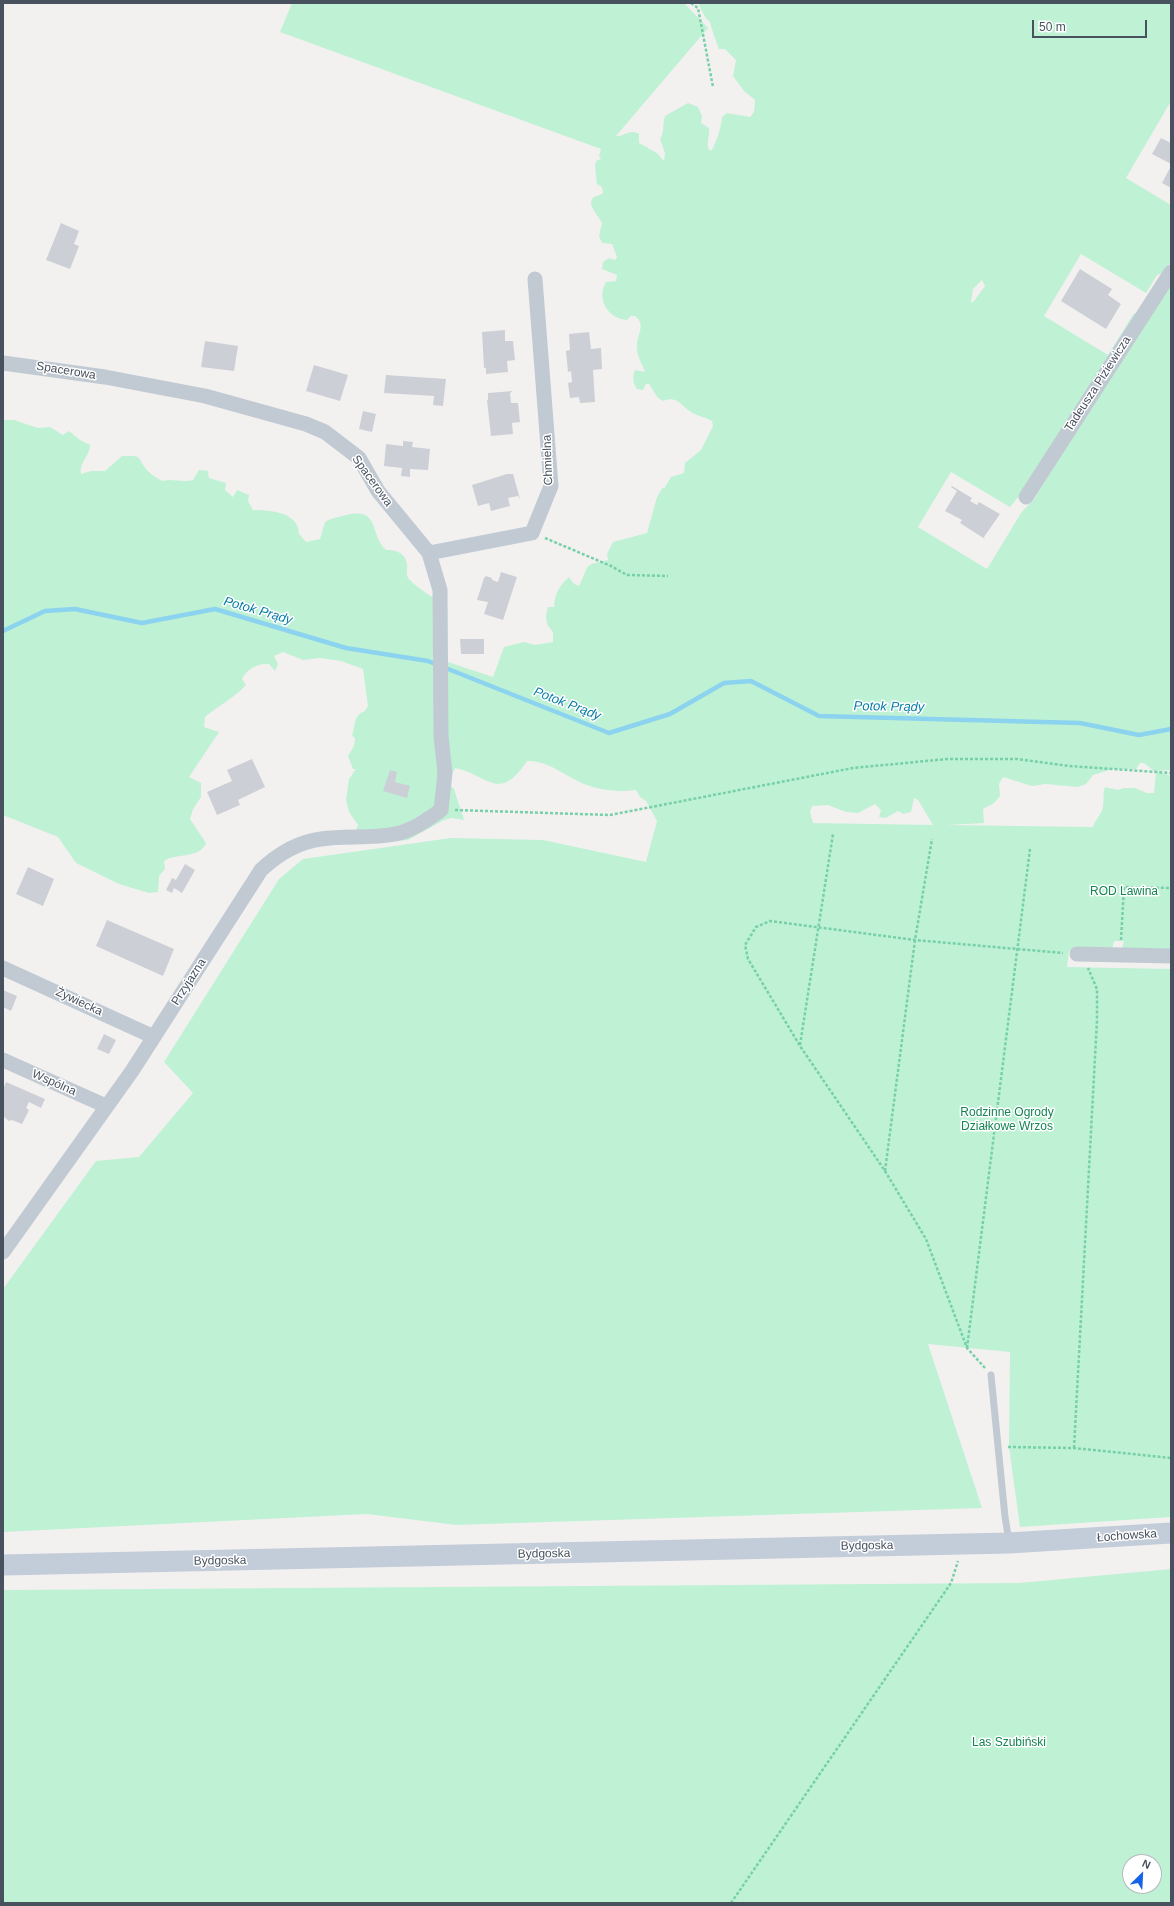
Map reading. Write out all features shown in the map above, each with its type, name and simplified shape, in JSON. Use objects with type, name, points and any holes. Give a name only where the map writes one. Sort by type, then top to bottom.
[{"type":"main road","name":"Łochowska","points":[[1084,1540],[1171,1533]]},
{"type":"main road","name":"Bydgoska","points":[[3,1565],[472,1556],[1084,1540]]},
{"type":"street","name":"Tadeusza Piziewicza","points":[[1026,497],[1171,272]]},
{"type":"street","name":"Chmielna","points":[[532,532],[551,486],[535,279]]},
{"type":"street","name":"Spacerowa","points":[[3,363],[105,377],[205,396],[306,424],[325,432],[359,458],[378,491],[429,553],[440,590],[441,736],[444,774],[441,810]]},
{"type":"street","points":[[429,553],[532,532]]},
{"type":"street","name":"Przyjazna","points":[[3,1252],[154,1037],[261,870],[277,855],[296,846],[321,839],[368,838],[396,834],[421,825],[441,810]]},
{"type":"street","points":[[1080,955],[1171,956]]},
{"type":"street","name":"Żywiecka","points":[[3,968],[154,1037]]},
{"type":"street","name":"Wspólna","points":[[3,1060],[106,1106]]},
{"type":"lane","points":[[991,1375],[1004,1517],[1009,1543]]},
{"type":"path","points":[[691,3],[698,8],[713,87]]},
{"type":"path","points":[[532,532],[611,566],[627,575],[668,576]]},
{"type":"path","points":[[441,810],[610,816],[853,768],[947,758],[1017,759],[1069,766],[1171,773]]},
{"type":"path","points":[[800,1046],[820,928],[833,834]]},
{"type":"path","points":[[885,1172],[915,940],[932,839]]},
{"type":"path","points":[[967,1348],[1030,848]]},
{"type":"path","points":[[1120,955],[1124,887],[1171,888]]},
{"type":"path","points":[[991,1375],[967,1348],[926,1239],[885,1172],[800,1046],[748,959],[745,945],[756,927],[770,921],[915,940],[1080,955],[1097,989],[1097,1020],[1074,1448]]},
{"type":"path","points":[[998,1448],[1074,1448],[1171,1458]]},
{"type":"path","points":[[731,1903],[951,1583],[958,1562],[961,1543]]},
{"type":"green space","points":[[292,3],[684,3],[708,28],[616,136],[636,132],[639,134],[639,143],[657,153],[664,161],[665,153],[660,139],[665,116],[688,103],[698,107],[702,116],[701,123],[709,128],[709,150],[712,150],[716,142],[722,117],[727,113],[750,117],[754,112],[755,100],[744,91],[733,76],[736,60],[725,49],[719,49],[710,22],[705,17],[698,3],[1171,3],[1171,101],[1126,178],[1171,205],[1171,262],[1162,273],[1157,275],[1146,293],[1081,254],[1044,316],[1108,355],[1134,313],[1136,314],[1027,486],[1010,507],[951,472],[918,527],[987,569],[1021,513],[1034,499],[1171,277],[1171,770],[1154,771],[1144,763],[1140,763],[1136,769],[1113,769],[1093,775],[1086,784],[1078,787],[1045,784],[1032,786],[1003,777],[999,784],[1000,796],[994,803],[983,809],[984,823],[946,825],[1093,827],[1103,807],[1105,787],[1118,790],[1124,788],[1135,788],[1147,793],[1154,793],[1156,771],[1171,776],[1171,953],[1121,952],[1124,941],[1114,941],[1112,950],[1069,951],[1067,967],[1171,969],[1171,1517],[1020,1527],[1009,1447],[1010,1352],[928,1344],[982,1508],[456,1525],[367,1514],[3,1532],[3,1289],[96,1161],[139,1157],[193,1093],[164,1062],[279,879],[303,859],[451,838],[543,840],[646,862],[657,821],[646,801],[640,797],[636,790],[624,791],[599,789],[580,782],[543,763],[527,761],[517,774],[508,781],[500,784],[492,783],[466,771],[455,768],[448,783],[454,789],[464,820],[451,818],[444,820],[408,840],[357,844],[356,830],[358,825],[349,812],[346,800],[349,779],[356,769],[353,769],[348,756],[354,746],[355,738],[352,736],[354,725],[358,715],[364,712],[368,706],[363,669],[341,661],[320,658],[303,660],[283,652],[274,656],[278,664],[275,671],[269,664],[257,666],[250,670],[242,679],[246,685],[205,717],[204,727],[219,732],[189,777],[201,783],[201,797],[193,809],[190,819],[206,843],[203,848],[193,854],[174,857],[164,861],[165,869],[159,876],[158,892],[149,893],[119,884],[76,863],[58,837],[3,815],[3,420],[14,420],[38,428],[50,427],[63,435],[69,431],[80,440],[90,445],[90,449],[83,462],[81,474],[91,471],[105,471],[122,456],[138,457],[148,471],[162,481],[193,480],[199,470],[208,471],[209,478],[226,483],[225,490],[233,497],[237,490],[249,495],[248,501],[253,510],[275,512],[289,517],[294,521],[298,527],[299,534],[306,542],[320,539],[325,522],[327,521],[346,515],[365,515],[373,524],[381,544],[386,550],[393,550],[402,554],[406,560],[409,579],[434,598],[445,661],[493,677],[504,647],[524,642],[535,645],[553,642],[553,632],[547,623],[546,614],[548,607],[554,607],[556,594],[562,584],[569,577],[574,584],[579,586],[586,569],[590,565],[608,560],[607,554],[613,542],[647,533],[657,497],[663,487],[664,489],[671,477],[684,473],[685,463],[701,450],[713,426],[712,421],[691,412],[677,401],[668,399],[663,401],[658,398],[649,384],[646,384],[643,390],[637,389],[633,380],[635,370],[645,372],[637,351],[637,343],[641,327],[640,323],[635,316],[631,316],[627,320],[614,316],[606,307],[602,295],[606,282],[616,281],[617,275],[602,269],[603,262],[609,258],[615,260],[617,257],[612,244],[602,243],[599,236],[602,223],[591,203],[594,197],[603,193],[602,187],[597,184],[595,166],[596,161],[601,159],[599,156],[601,149],[280,32]],"holes":[[[982,280],[985,286],[971,303],[973,289]],[[914,798],[918,800],[933,825],[813,823],[810,812],[812,806],[828,805],[846,812],[858,813],[875,804],[881,810],[879,817],[886,818],[898,811],[903,814],[911,812]]]},
{"type":"green space","name":"Las Szubiński","points":[[1171,1569],[1171,1903],[3,1903],[3,1590],[1019,1583]]},
{"type":"building","points":[[1161,138],[1171,143],[1171,164],[1152,154]]},
{"type":"building","points":[[1171,166],[1171,188],[1162,183]]},
{"type":"building","points":[[61,223],[79,231],[74,244],[79,246],[70,269],[46,260]]},
{"type":"building","points":[[1080,269],[1112,289],[1108,295],[1121,304],[1106,329],[1061,301]]},
{"type":"building","points":[[505,330],[505,341],[513,341],[515,360],[507,361],[508,372],[486,374],[486,368],[484,368],[482,332]]},
{"type":"building","points":[[589,332],[591,349],[601,348],[602,369],[593,370],[595,402],[580,403],[579,397],[570,398],[568,383],[572,382],[571,371],[568,372],[566,351],[570,350],[569,334]]},
{"type":"building","points":[[205,341],[238,346],[234,371],[201,367]]},
{"type":"building","points":[[314,365],[348,375],[340,401],[306,391]]},
{"type":"building","points":[[386,375],[446,379],[443,406],[433,405],[434,396],[384,393]]},
{"type":"building","points":[[513,391],[510,393],[511,403],[518,403],[520,422],[512,423],[513,434],[491,436],[487,400],[488,393]]},
{"type":"building","points":[[363,411],[376,414],[372,432],[359,429]]},
{"type":"building","points":[[403,441],[413,442],[412,447],[430,449],[428,470],[410,469],[410,477],[401,476],[402,468],[384,466],[386,444],[403,446]]},
{"type":"building","points":[[507,474],[513,474],[520,499],[518,496],[508,498],[510,506],[491,511],[489,503],[478,506],[472,485]]},
{"type":"building","points":[[952,486],[972,498],[970,501],[977,505],[979,502],[1000,514],[984,537],[985,539],[960,523],[962,520],[945,511],[957,491],[951,487]]},
{"type":"building","points":[[501,572],[517,577],[503,620],[484,614],[488,602],[477,600],[484,578],[486,576],[498,582]]},
{"type":"building","points":[[460,639],[484,639],[484,654],[461,654]]},
{"type":"building","points":[[252,759],[265,787],[238,800],[240,805],[217,815],[207,792],[232,781],[227,770]]},
{"type":"building","points":[[390,770],[397,772],[395,782],[410,786],[407,798],[383,791]]},
{"type":"building","points":[[185,864],[195,870],[182,893],[174,888],[172,893],[166,890],[172,878],[176,880]]},
{"type":"building","points":[[28,867],[54,879],[43,906],[16,894]]},
{"type":"building","points":[[107,920],[174,949],[163,976],[96,946]]},
{"type":"building","points":[[3,990],[17,996],[11,1011],[3,1007]]},
{"type":"building","points":[[104,1034],[116,1040],[109,1054],[97,1049]]},
{"type":"building","points":[[6,1082],[45,1099],[41,1108],[29,1102],[26,1108],[29,1110],[22,1124],[12,1120],[9,1121],[3,1116],[3,1090]]},
{"type":"waterway","name":"Potok Prądy","points":[[3,631],[45,611],[75,609],[142,623],[215,609],[346,648],[428,661],[609,733],[670,714],[724,683],[751,681],[819,716],[1080,723],[1139,735],[1171,729]]},
{"type":"park label","name":"ROD Lawina","points":[[1124,892]]},
{"type":"park label","name":"Rodzinne Ogrody Działkowe Wrzos","points":[[1007,1120]]}]
